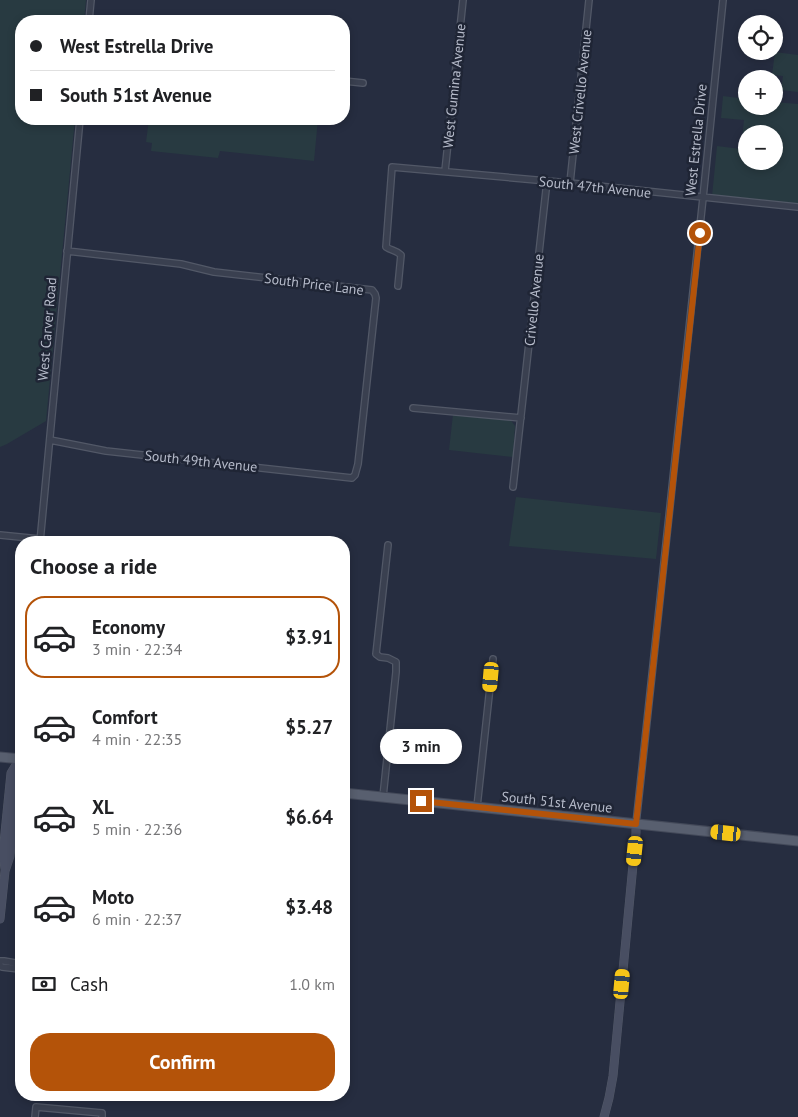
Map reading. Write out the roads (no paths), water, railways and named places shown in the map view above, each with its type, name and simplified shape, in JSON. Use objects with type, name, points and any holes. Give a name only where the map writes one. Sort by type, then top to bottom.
[{"type":"main road","points":[[0,757],[15,758]]},
{"type":"main road","name":"South 51st Avenue","points":[[350,794],[798,841]]},
{"type":"main road","points":[[0,919],[5,871],[10,856],[15,812]]},
{"type":"main road","name":"West Estrella Drive","points":[[604,1117],[610,1098],[613,1076],[636,824]]},
{"type":"street","points":[[89,15],[90,0]]},
{"type":"street","name":"West Gumina Avenue","points":[[445,171],[463,0]]},
{"type":"street","name":"West Crivello Avenue","points":[[570,184],[590,0]]},
{"type":"street","name":"West Estrella Drive","points":[[636,824],[723,0]]},
{"type":"street","points":[[350,82],[363,83]]},
{"type":"street","name":"West Carver Road","points":[[40,536],[71,251],[80,125]]},
{"type":"street","name":"South 47th Avenue","points":[[398,286],[401,255],[397,251],[386,247],[392,167],[547,181],[798,208]]},
{"type":"street","name":"Crivello Avenue","points":[[520,418],[547,181]]},
{"type":"street","name":"South Price Lane","points":[[71,251],[181,264],[214,272],[372,290],[376,298],[358,464],[355,475],[352,478]]},
{"type":"street","points":[[413,408],[520,418],[513,487]]},
{"type":"street","name":"South 49th Avenue","points":[[50,440],[106,451],[352,478]]},
{"type":"street","points":[[0,535],[15,537]]},
{"type":"street","points":[[383,797],[396,672],[396,662],[376,654],[388,545]]},
{"type":"street","points":[[477,807],[493,659]]},
{"type":"street","points":[[0,961],[15,964]]},
{"type":"street","points":[[0,966],[15,968]]},
{"type":"street","points":[[34,1117],[36,1107],[102,1115]]}]
